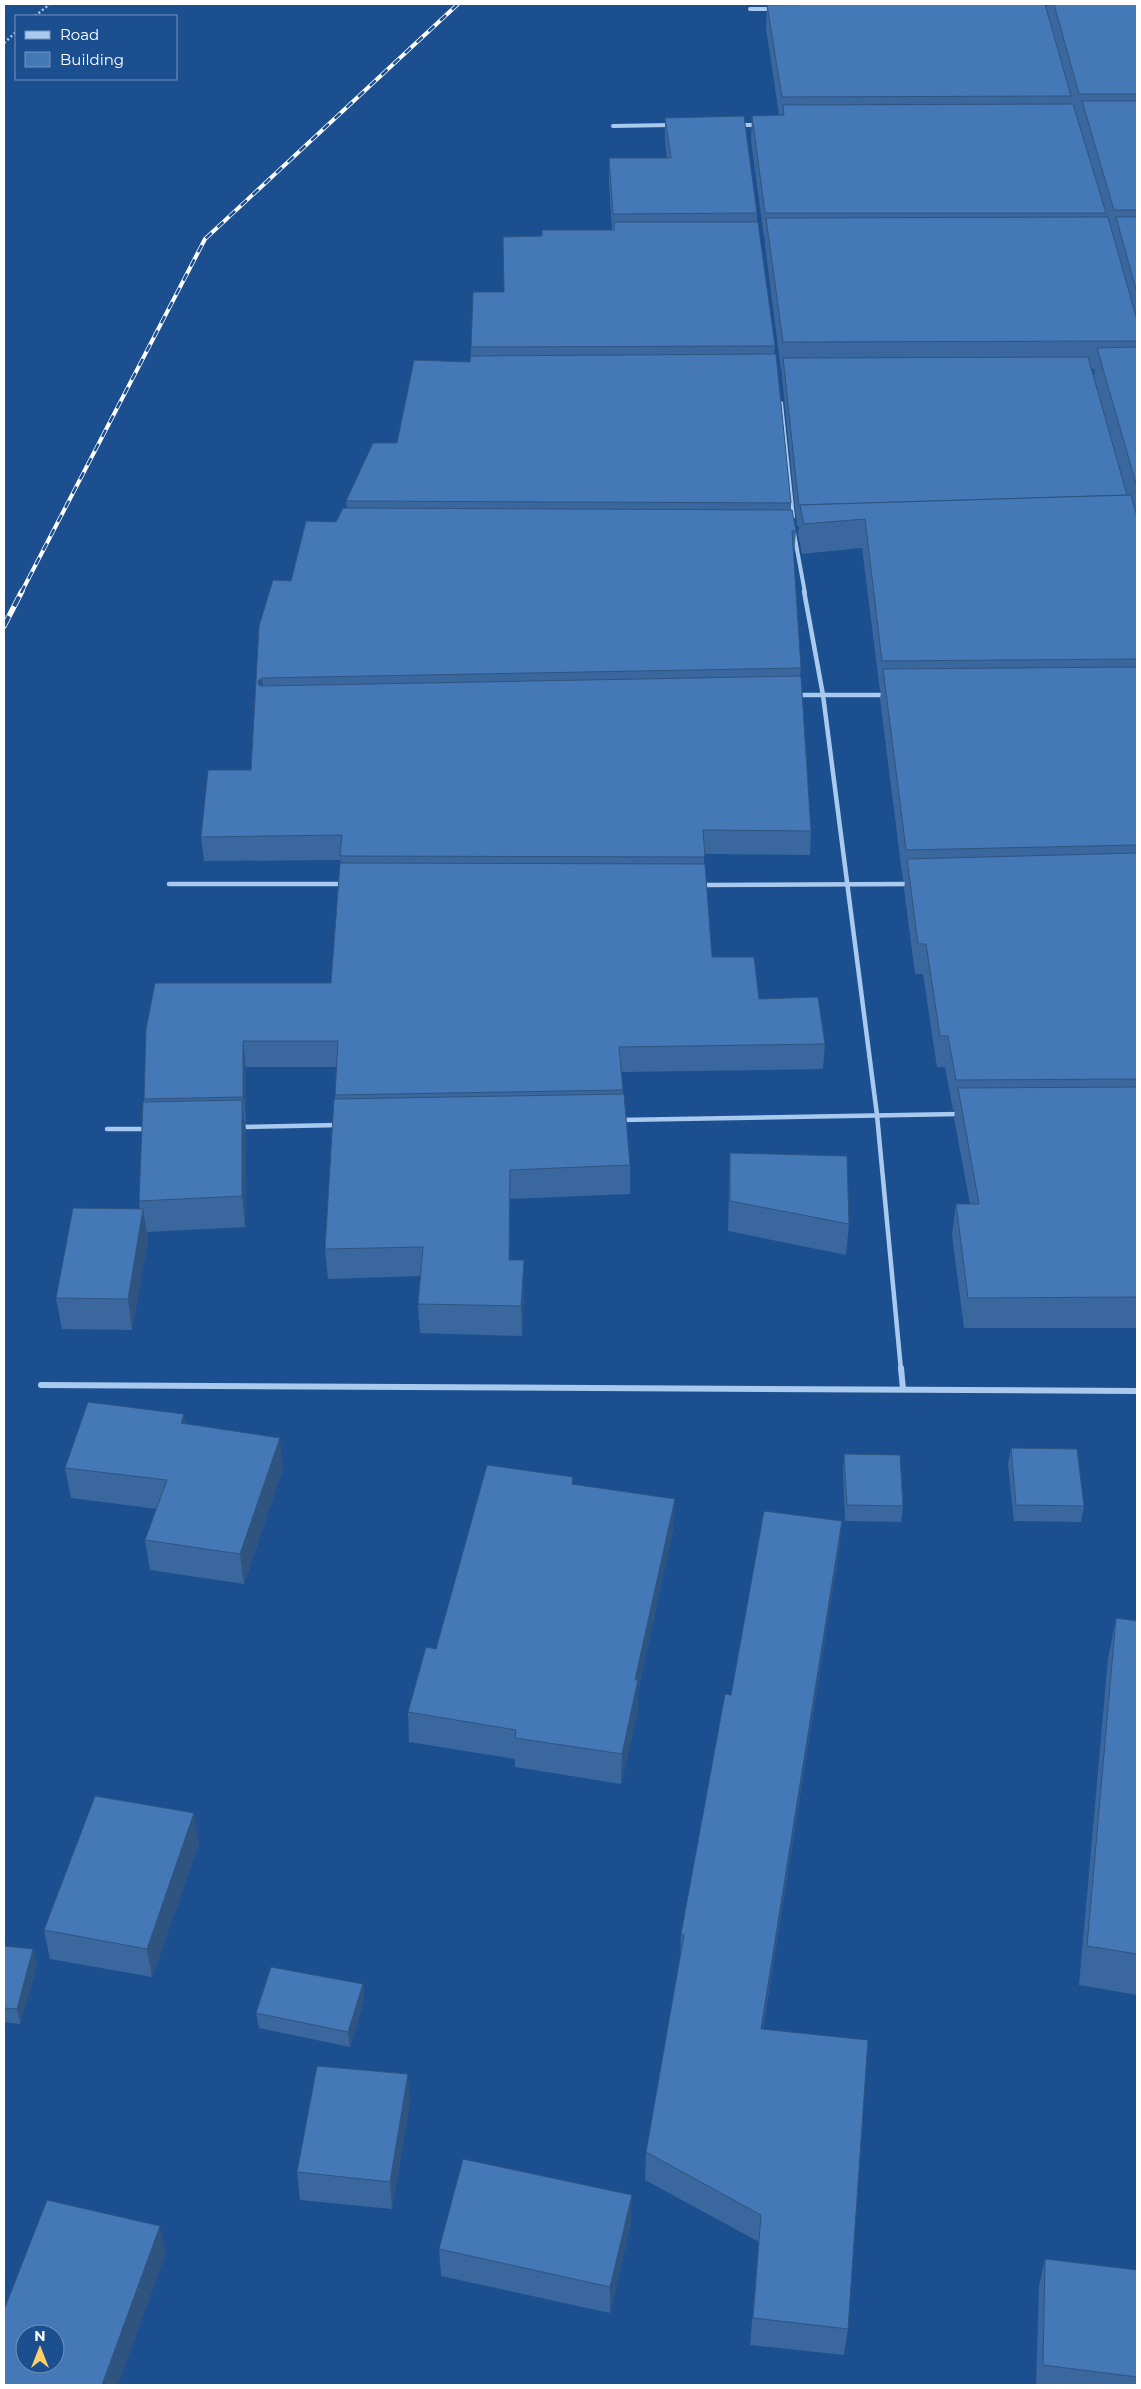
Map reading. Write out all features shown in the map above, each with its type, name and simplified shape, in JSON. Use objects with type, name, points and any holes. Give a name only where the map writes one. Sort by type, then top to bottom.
[{"type":"street","points":[[750,9],[779,9]]},
{"type":"street","points":[[736,125],[765,125]]},
{"type":"street","points":[[745,125],[746,134]]},
{"type":"street","points":[[613,126],[679,126]]},
{"type":"street","points":[[780,394],[793,522]]},
{"type":"street","points":[[784,530],[804,530]]},
{"type":"street","points":[[794,530],[823,695],[848,886],[877,1115],[903,1390]]},
{"type":"street","points":[[793,696],[892,694]]},
{"type":"street","points":[[169,884],[348,884]]},
{"type":"street","points":[[698,885],[848,886],[918,884]]},
{"type":"street","points":[[610,1120],[964,1114]]},
{"type":"street","points":[[235,1127],[344,1125]]},
{"type":"street","points":[[107,1129],[156,1128]]},
{"type":"street","points":[[41,1385],[1137,1391]]},
{"type":"path","points":[[36,15],[50,4]]},
{"type":"path","points":[[4,42],[15,33]]},
{"type":"building","points":[[1045,4],[1071,96],[782,97],[767,5]]},
{"type":"building","points":[[1054,4],[1137,4],[1137,94],[1079,94]]},
{"type":"building","points":[[1082,101],[1137,101],[1137,210],[1114,210]]},
{"type":"building","points":[[1073,104],[1106,213],[765,213],[752,116],[784,115],[783,105]]},
{"type":"building","points":[[744,116],[757,213],[613,214],[609,158],[671,158],[665,118]]},
{"type":"building","points":[[1108,217],[1137,320],[1137,341],[783,342],[766,218]]},
{"type":"building","points":[[1116,217],[1137,217],[1137,293]]},
{"type":"building","points":[[614,222],[758,222],[775,346],[471,347],[473,292],[504,292],[503,237],[542,236],[542,230],[614,230]]},
{"type":"building","points":[[1137,347],[1137,487],[1097,348]]},
{"type":"building","points":[[776,354],[791,503],[346,501],[373,443],[397,443],[414,360],[470,362],[471,356]]},
{"type":"building","points":[[1088,357],[1127,495],[799,506],[783,358]]},
{"type":"building","points":[[1131,495],[1137,517],[1137,659],[882,661],[865,519],[804,524],[800,505]]},
{"type":"building","points":[[343,508],[792,510],[796,531],[792,531],[801,668],[262,678],[258,681],[259,685],[262,686],[801,676],[811,831],[703,830],[705,857],[340,856],[342,835],[201,837],[208,770],[251,770],[259,626],[273,580],[291,581],[306,521],[336,522]]},
{"type":"building","points":[[1137,667],[1137,845],[906,850],[883,669]]},
{"type":"building","points":[[1137,853],[1137,1079],[956,1080],[948,1036],[940,1036],[926,944],[918,944],[907,859]]},
{"type":"building","points":[[340,863],[705,864],[712,957],[754,957],[759,999],[818,997],[825,1044],[619,1047],[623,1090],[335,1095],[338,1041],[243,1041],[243,1097],[144,1099],[146,1029],[155,983],[331,983]]},
{"type":"building","points":[[1137,1087],[1137,1297],[968,1298],[956,1204],[979,1204],[958,1088]]},
{"type":"building","points":[[624,1094],[630,1165],[510,1170],[509,1260],[524,1260],[521,1306],[418,1304],[423,1247],[325,1249],[334,1099]]},
{"type":"building","points":[[242,1100],[242,1196],[139,1201],[143,1102]]},
{"type":"building","points":[[730,1153],[847,1156],[849,1224],[730,1201]]},
{"type":"building","points":[[73,1208],[143,1209],[128,1299],[56,1298]]},
{"type":"building","points":[[88,1402],[184,1414],[181,1423],[280,1438],[240,1554],[145,1540],[167,1480],[65,1468]]},
{"type":"building","points":[[1011,1448],[1077,1449],[1084,1506],[1016,1505]]},
{"type":"building","points":[[844,1454],[900,1455],[903,1506],[847,1505]]},
{"type":"building","points":[[487,1465],[573,1477],[572,1484],[675,1499],[635,1680],[638,1680],[622,1754],[515,1738],[516,1730],[408,1712],[426,1647],[436,1649]]},
{"type":"building","points":[[764,1511],[842,1521],[761,2029],[868,2040],[848,2329],[753,2318],[761,2215],[646,2152],[684,1935],[681,1934],[725,1694],[731,1695]]},
{"type":"building","points":[[1116,1618],[1137,1621],[1137,1954],[1087,1946]]},
{"type":"building","points":[[95,1796],[194,1813],[147,1949],[44,1930]]},
{"type":"building","points":[[4,1946],[33,1949],[17,2009],[4,2008]]},
{"type":"building","points":[[271,1967],[363,1984],[348,2032],[256,2013]]},
{"type":"building","points":[[317,2066],[408,2074],[390,2182],[297,2172]]},
{"type":"building","points":[[463,2159],[632,2195],[610,2287],[439,2249]]},
{"type":"building","points":[[47,2200],[160,2226],[102,2385],[4,2385],[4,2310]]},
{"type":"building","points":[[1045,2259],[1137,2270],[1137,2377],[1043,2365]]},
{"type":"railway","points":[[21,593],[205,239],[458,4]]},
{"type":"railway","points":[[4,626],[22,591]]}]
